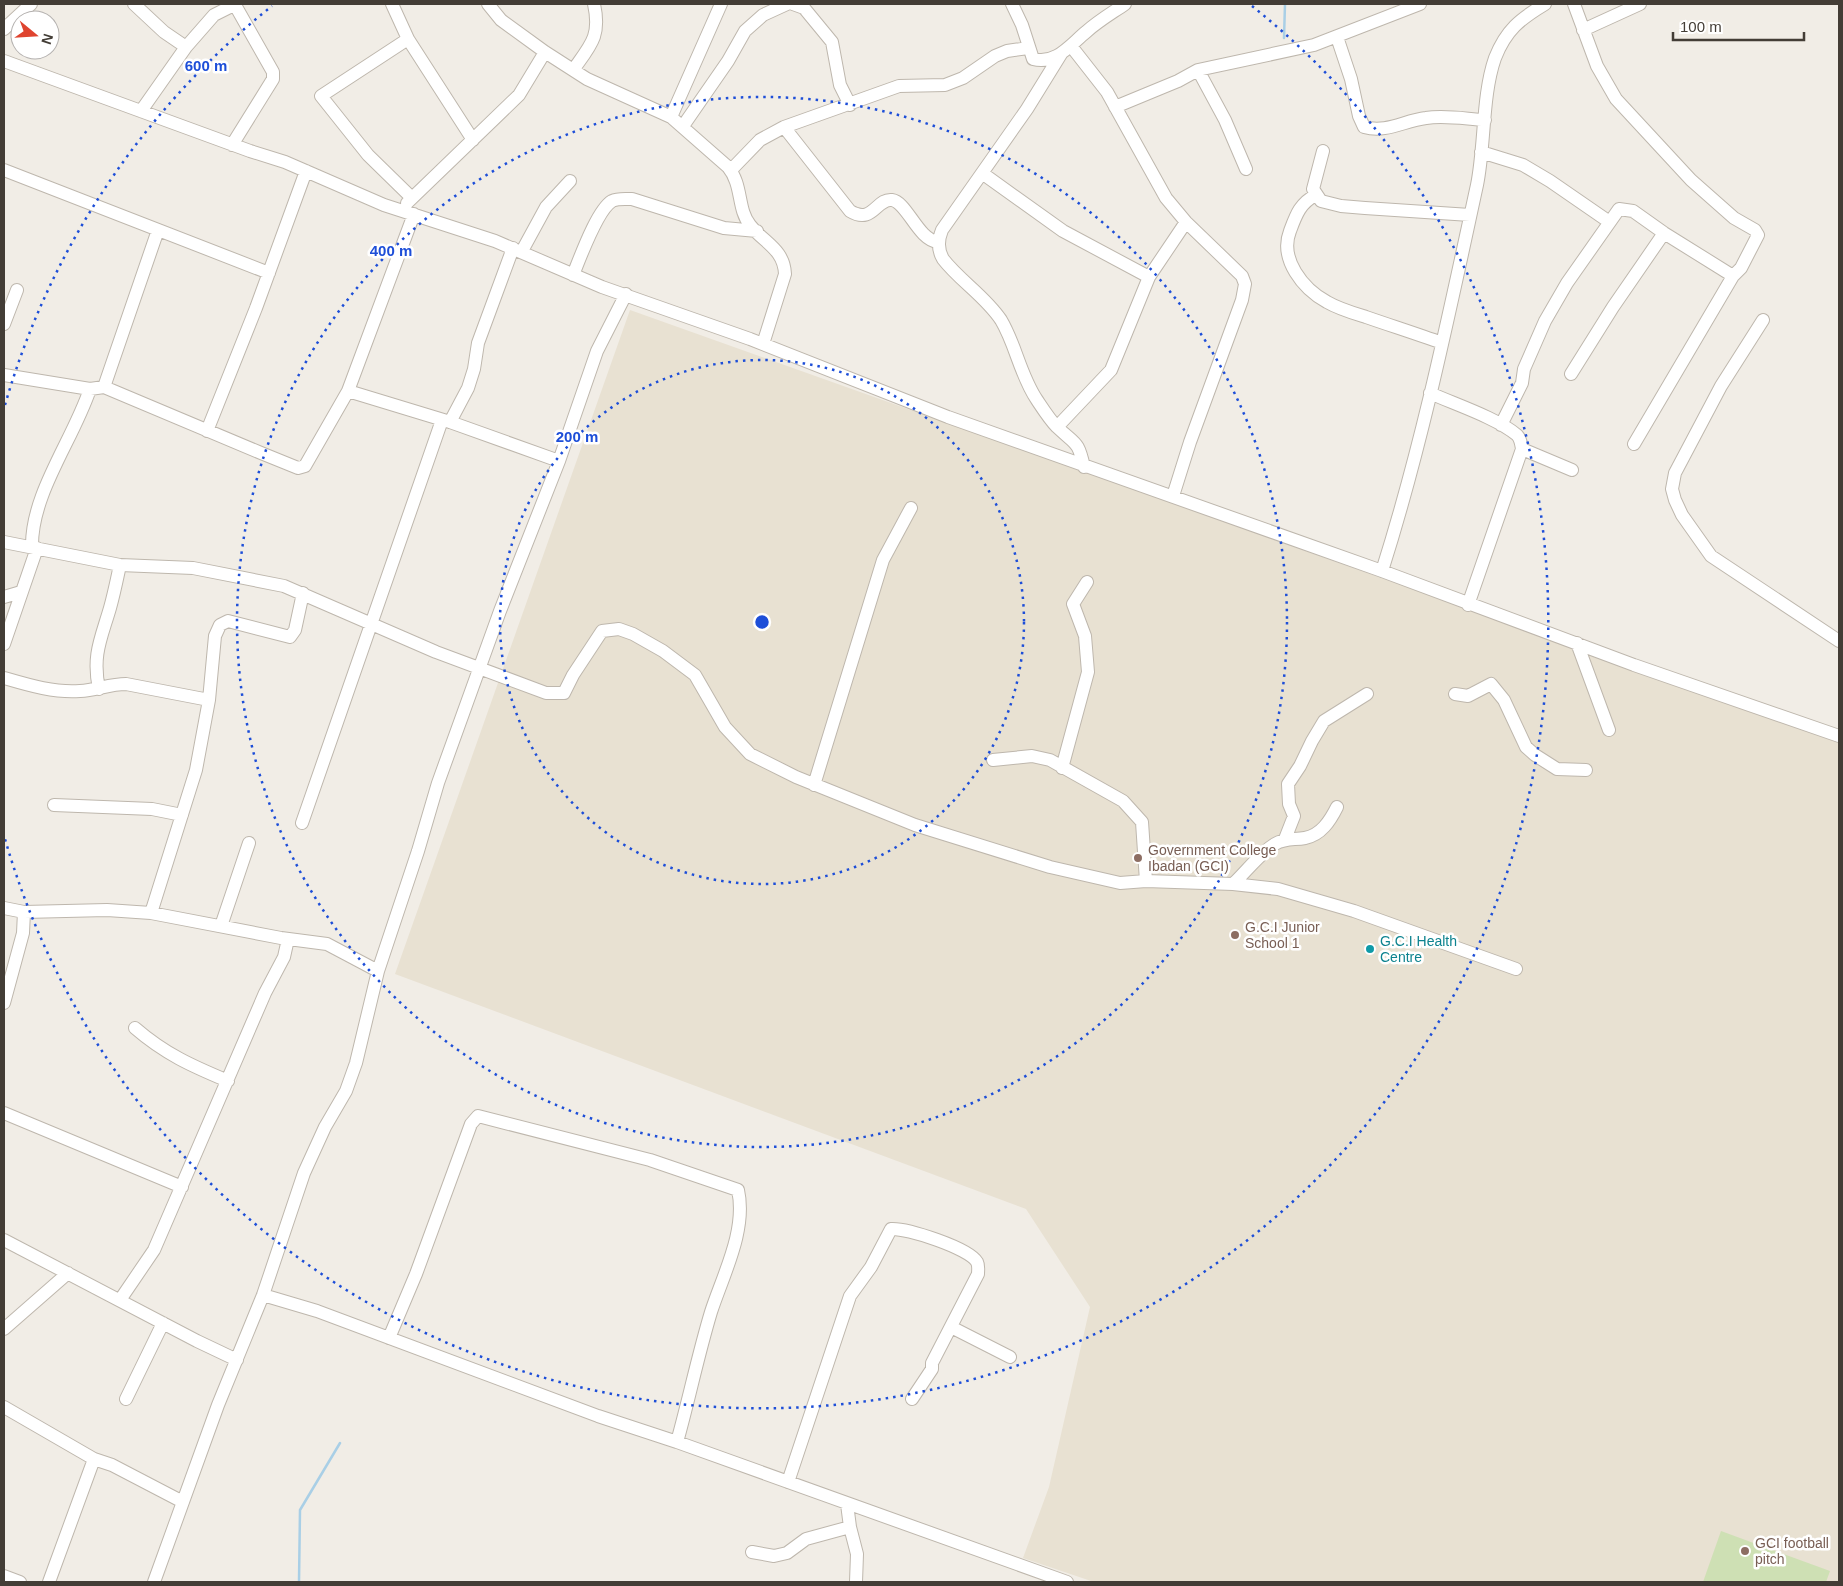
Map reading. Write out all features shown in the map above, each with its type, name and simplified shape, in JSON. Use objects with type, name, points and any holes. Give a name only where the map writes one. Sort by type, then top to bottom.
[{"type":"street","points":[[4,29],[31,4]]},
{"type":"street","points":[[134,4],[164,32],[186,48]]},
{"type":"street","points":[[141,111],[186,48],[214,15],[235,4],[273,72],[273,79],[232,145]]},
{"type":"street","points":[[392,4],[408,38],[472,140]]},
{"type":"street","points":[[488,4],[501,20],[587,79],[671,116],[731,170],[740,188],[749,224],[780,255],[784,264],[785,274],[763,344]]},
{"type":"street","points":[[573,70],[590,45],[598,28],[594,4]]},
{"type":"street","points":[[671,116],[721,4]]},
{"type":"street","points":[[683,126],[728,61],[745,31],[763,16],[787,4]]},
{"type":"street","points":[[793,4],[804,8],[832,42],[840,85],[850,105]]},
{"type":"street","points":[[1012,4],[1026,35],[1028,48],[1033,59],[1042,62],[1066,50]]},
{"type":"street","points":[[1084,467],[1081,452],[1074,440],[1057,427],[1032,390],[1001,320],[989,304],[943,258],[938,242],[942,230],[1066,50],[1087,31],[1125,4]]},
{"type":"street","points":[[1115,107],[1178,81],[1198,70],[1256,59],[1337,37],[1420,4]]},
{"type":"street","points":[[1382,571],[1396,527],[1458,279],[1480,167],[1491,76],[1495,58],[1509,30],[1545,4]]},
{"type":"street","points":[[1574,4],[1597,66],[1616,99],[1691,180],[1734,218],[1755,230],[1758,234],[1741,268],[1734,276],[1634,444]]},
{"type":"street","points":[[1583,30],[1640,4]]},
{"type":"street","points":[[1337,37],[1351,79],[1362,126],[1375,130],[1390,128],[1424,118],[1438,117],[1485,120]]},
{"type":"street","points":[[408,38],[321,96],[368,155],[412,198]]},
{"type":"street","points":[[731,170],[756,143],[784,127],[899,86],[945,85],[963,78],[995,56],[1007,51],[1028,48]]},
{"type":"street","points":[[1066,50],[1107,92],[1157,186],[1186,222],[1242,276],[1245,284],[1242,300],[1190,442],[1173,496]]},
{"type":"street","points":[[400,210],[519,95],[545,52]]},
{"type":"street","points":[[4,61],[232,145],[285,162],[400,210],[518,250],[573,275],[763,344],[885,393],[1084,467],[1173,496],[1382,571],[1468,605],[1839,736]]},
{"type":"street","points":[[1198,70],[1225,120],[1246,168]]},
{"type":"street","points":[[784,127],[850,211],[861,216],[866,215],[887,201],[892,200],[899,204],[928,239],[938,242]]},
{"type":"street","points":[[1323,151],[1313,189],[1321,201],[1341,206],[1470,215]]},
{"type":"street","points":[[1481,152],[1523,165],[1550,180],[1608,221]]},
{"type":"street","points":[[4,170],[269,273]]},
{"type":"street","points":[[207,431],[269,273],[306,172]]},
{"type":"street","points":[[982,173],[1063,231],[1148,278]]},
{"type":"street","points":[[302,823],[370,624],[446,421],[468,388],[474,369],[478,343],[518,250],[546,207],[570,181]]},
{"type":"street","points":[[1316,195],[1304,201],[1286,240],[1286,249],[1298,276],[1328,303],[1442,343]]},
{"type":"street","points":[[573,275],[592,229],[611,202],[619,199],[632,199],[724,228],[757,232]]},
{"type":"street","points":[[1501,425],[1522,383],[1524,369],[1545,320],[1616,210],[1624,208],[1633,211],[1664,233],[1734,276]]},
{"type":"street","points":[[4,375],[90,389],[104,386],[298,468],[305,466],[348,391],[414,214]]},
{"type":"street","points":[[1057,427],[1080,400],[1111,370],[1148,278],[1186,222]]},
{"type":"street","points":[[104,386],[158,230]]},
{"type":"street","points":[[1571,374],[1613,307],[1664,233]]},
{"type":"street","points":[[4,324],[17,290]]},
{"type":"street","points":[[154,1582],[263,1295],[304,1173],[325,1127],[346,1091],[356,1063],[378,971],[418,851],[438,783],[480,666],[559,461],[597,351],[626,294]]},
{"type":"street","points":[[1763,320],[1721,386],[1675,473],[1672,489],[1674,500],[1682,515],[1711,556],[1839,641]]},
{"type":"street","points":[[4,644],[34,548],[32,534],[40,504],[82,413],[90,389]]},
{"type":"street","points":[[348,391],[446,421],[559,461]]},
{"type":"street","points":[[1430,393],[1501,425],[1518,436],[1522,449],[1468,605]]},
{"type":"street","points":[[1522,449],[1572,470]]},
{"type":"street","points":[[814,784],[880,569],[910,508]]},
{"type":"street","points":[[4,542],[120,565],[193,568],[284,586],[436,652],[480,666],[546,693],[564,694],[573,675],[602,631],[619,629],[663,651],[695,676],[725,727],[750,754],[814,784],[915,825],[1050,867],[1120,883],[1146,881],[1233,884],[1278,889],[1354,911],[1516,969]]},
{"type":"street","points":[[99,689],[96,676],[97,647],[111,606],[120,565]]},
{"type":"street","points":[[1062,768],[1088,672],[1085,636],[1073,604],[1088,582]]},
{"type":"street","points":[[4,597],[21,592]]},
{"type":"street","points":[[150,913],[196,770],[209,700],[215,636],[220,625],[228,621],[290,637],[295,630],[303,593]]},
{"type":"street","points":[[1577,643],[1609,730]]},
{"type":"street","points":[[4,678],[40,688],[78,692],[99,689],[115,684],[126,684],[209,700]]},
{"type":"street","points":[[1455,694],[1468,696],[1491,684],[1504,700],[1526,747],[1557,769],[1586,770]]},
{"type":"street","points":[[1285,839],[1294,816],[1290,804],[1288,784],[1300,766],[1312,741],[1324,720],[1367,694]]},
{"type":"street","points":[[993,760],[1032,756],[1050,760],[1123,801],[1142,822],[1146,881]]},
{"type":"street","points":[[54,804],[152,809],[182,814]]},
{"type":"street","points":[[1233,884],[1273,845],[1285,839],[1306,838],[1318,833],[1330,820],[1337,807]]},
{"type":"street","points":[[221,926],[249,843]]},
{"type":"street","points":[[4,908],[24,912],[107,910],[150,913],[294,940],[327,944],[378,971]]},
{"type":"street","points":[[4,1003],[23,933],[24,912]]},
{"type":"street","points":[[120,1300],[154,1250],[265,993],[294,940]]},
{"type":"street","points":[[135,1028],[157,1046],[183,1062],[228,1081]]},
{"type":"street","points":[[4,1113],[182,1187]]},
{"type":"street","points":[[389,1338],[416,1274],[471,1124],[478,1116],[650,1160],[717,1182],[738,1190],[740,1201],[736,1236],[711,1314],[677,1442]]},
{"type":"street","points":[[788,1482],[850,1296],[871,1267],[891,1230],[912,1232],[944,1243],[976,1261],[978,1274],[932,1363],[932,1369],[912,1399]]},
{"type":"street","points":[[4,1240],[237,1360]]},
{"type":"street","points":[[4,1329],[68,1273]]},
{"type":"street","points":[[263,1295],[317,1311],[598,1416],[677,1442],[1067,1582]]},
{"type":"street","points":[[126,1399],[163,1323]]},
{"type":"street","points":[[951,1327],[1010,1357]]},
{"type":"street","points":[[4,1407],[94,1459],[112,1465],[183,1502]]},
{"type":"street","points":[[49,1582],[94,1459]]},
{"type":"street","points":[[847,1504],[850,1527],[857,1554],[856,1582]]},
{"type":"street","points":[[752,1552],[774,1556],[787,1554],[806,1539],[850,1527]]},
{"type":"street","points":[[4,1576],[20,1582]]},
{"type":"shaded area","name":"Government College Ibadan (GCI)","points":[[630,310],[1839,741],[1839,1582],[1094,1582],[1023,1558],[1049,1487],[1090,1307],[1026,1209],[395,974]]},
{"type":"green space","name":"GCI football pitch","points":[[1721,1531],[1830,1571],[1826,1582],[1703,1582]]},
{"type":"waterway","points":[[1284,38],[1285,4]]},
{"type":"waterway","points":[[299,1582],[300,1510],[340,1443]]},
{"type":"place","name":"Government College Ibadan (GCI)","points":[[1138,858]]},
{"type":"place","name":"G.C.I Junior School 1","points":[[1235,935]]},
{"type":"place","name":"G.C.I Health Centre","points":[[1370,949]]},
{"type":"place","name":"GCI football pitch","points":[[1745,1551]]}]
